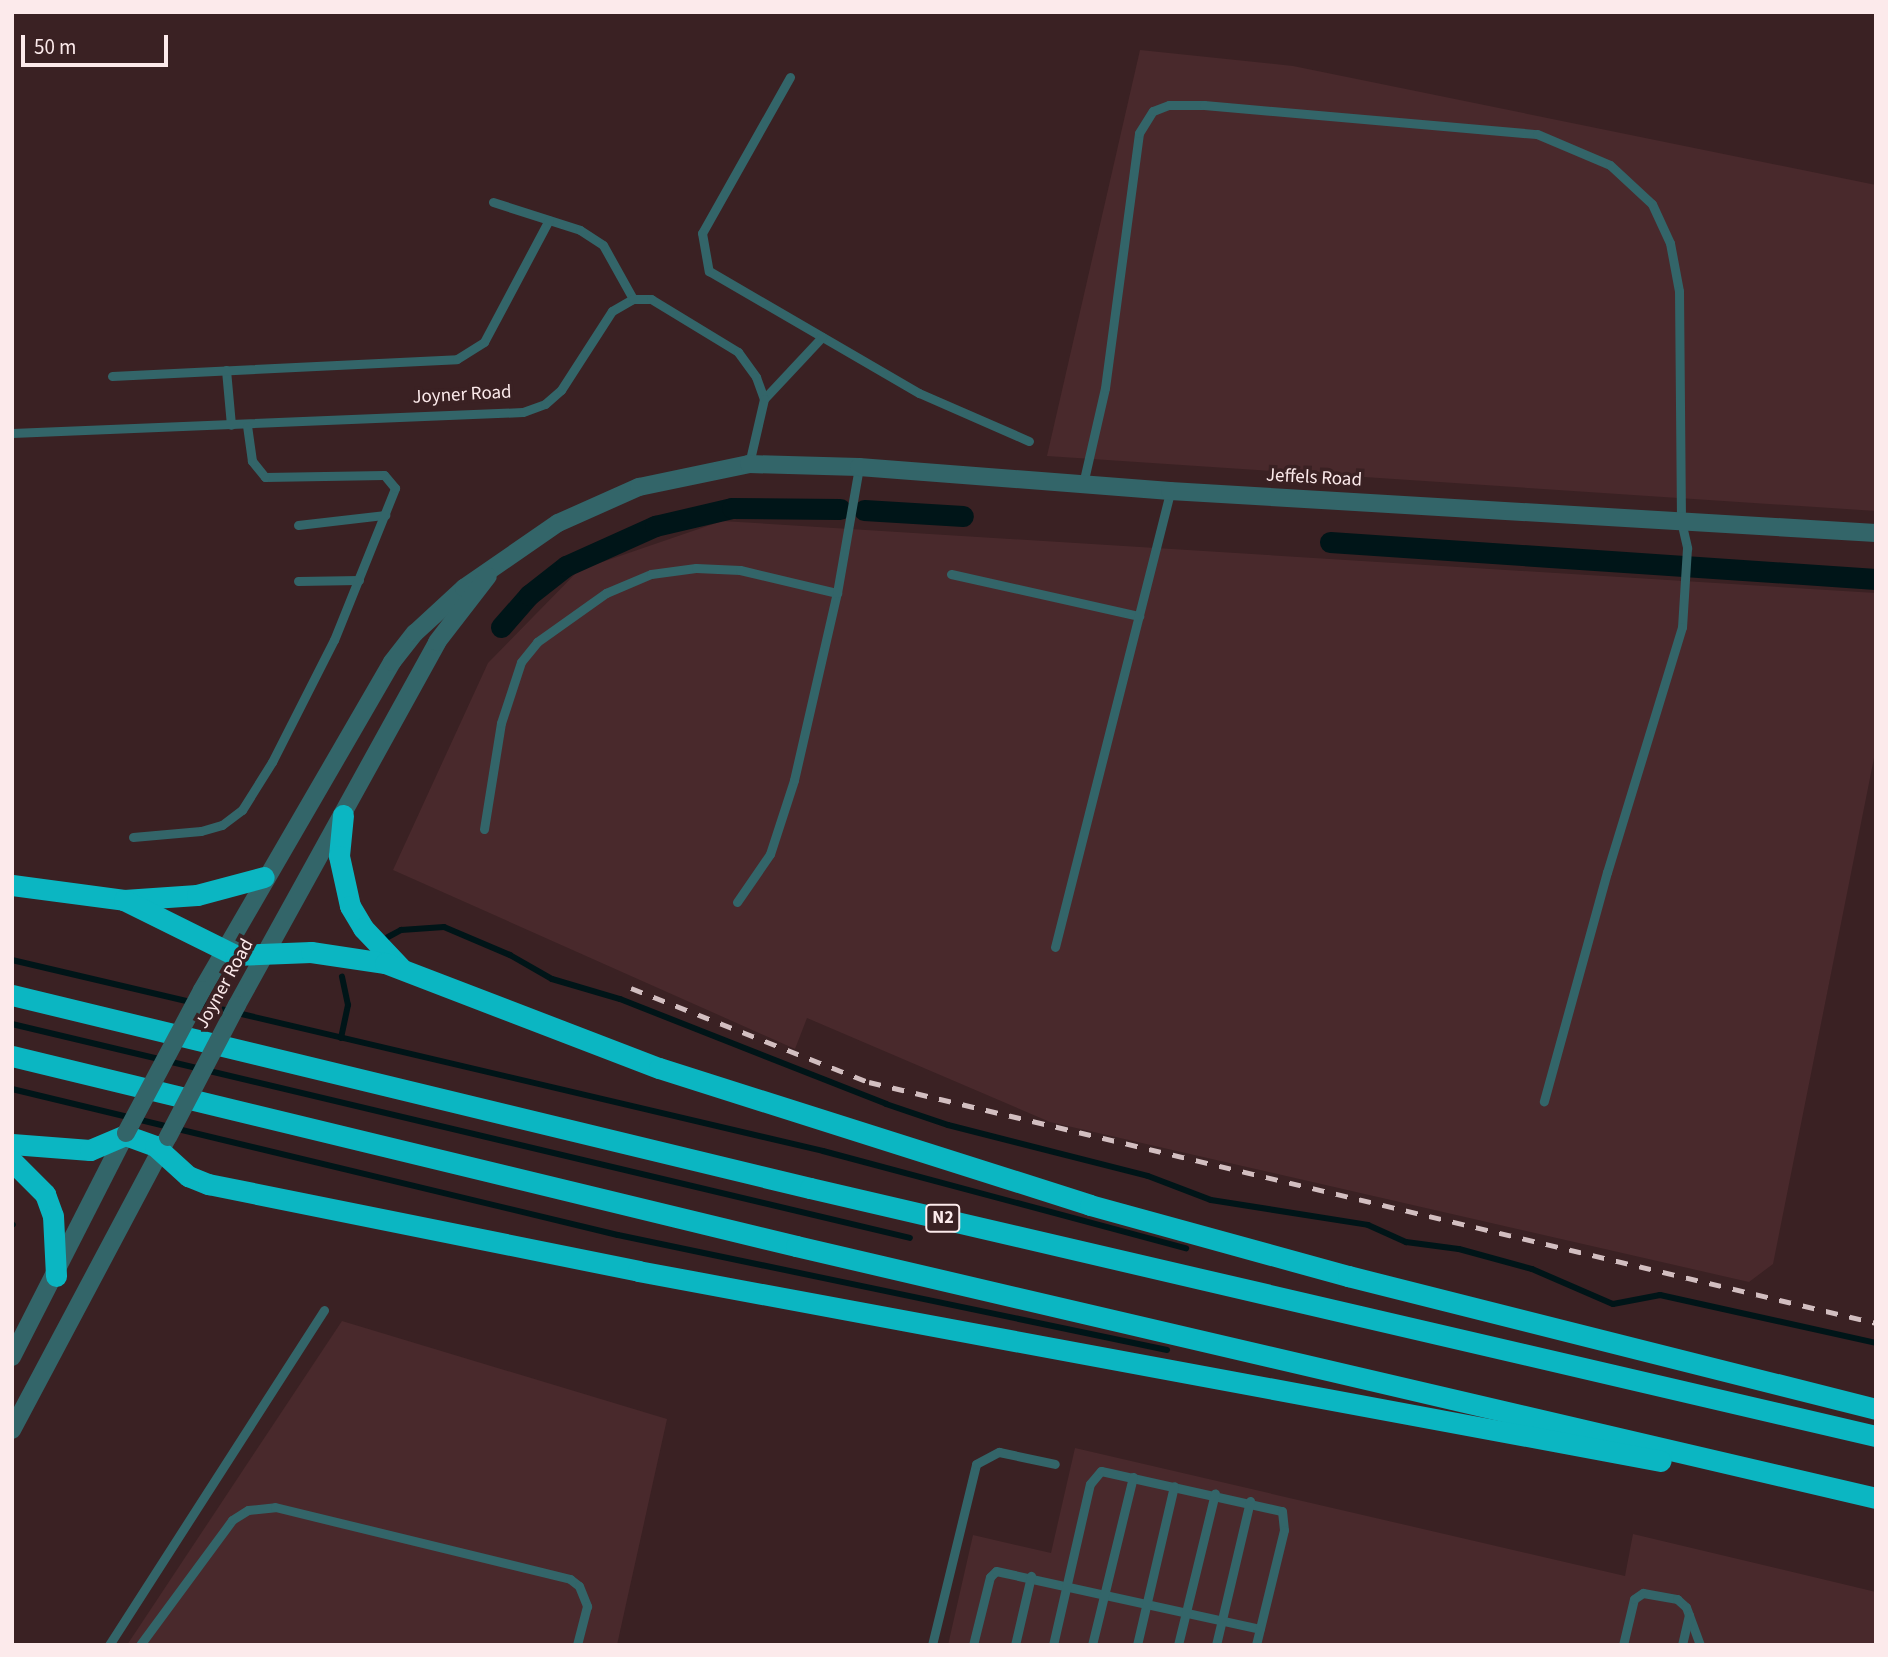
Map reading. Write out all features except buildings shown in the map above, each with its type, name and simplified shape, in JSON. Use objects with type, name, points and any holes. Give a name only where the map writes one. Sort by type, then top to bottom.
[{"type":"highway","points":[[343,815],[339,856],[350,906],[363,928],[401,968]]},
{"type":"highway","points":[[12,885],[124,901],[197,895],[264,877]]},
{"type":"highway","points":[[124,901],[222,951],[265,957],[311,952],[401,968],[659,1068],[1090,1205],[1348,1276],[1876,1409]]},
{"type":"highway","name":"N2","points":[[12,995],[810,1188],[1876,1436]]},
{"type":"highway","points":[[12,1056],[796,1246],[1876,1498]]},
{"type":"highway","points":[[12,1144],[90,1150],[126,1134],[165,1144],[188,1176],[208,1184],[638,1271],[1606,1452],[1826,1486]]},
{"type":"highway","points":[[12,1161],[45,1194],[53,1216],[56,1276]]},
{"type":"street","name":"Jeffels Road","points":[[749,464],[859,467],[1170,491],[1876,533]]},
{"type":"street","name":"Joyner Road","points":[[12,1357],[222,951],[392,662],[436,613],[558,523],[639,488],[749,464]]},
{"type":"street","name":"Joyner Road","points":[[12,1430],[237,1004],[438,642],[492,570]]},
{"type":"lane","points":[[790,77],[702,233],[701,246],[716,278],[919,393],[1029,441]]},
{"type":"lane","points":[[1083,484],[1105,388],[1139,133],[1153,111],[1169,105],[1204,105],[1536,134],[1582,151],[1623,174],[1652,204],[1670,243],[1679,292],[1681,521],[1687,548],[1682,627],[1606,872],[1544,1101]]},
{"type":"lane","points":[[493,202],[580,230],[603,245],[633,299],[665,304],[738,352],[764,399]]},
{"type":"lane","points":[[112,376],[422,364],[470,354],[484,342],[549,220]]},
{"type":"lane","name":"Joyner Road","points":[[12,433],[247,426],[523,412],[545,404],[561,390],[598,327],[612,311],[633,299]]},
{"type":"lane","points":[[749,464],[764,399],[822,337]]},
{"type":"lane","points":[[226,370],[231,425]]},
{"type":"lane","points":[[133,837],[201,831],[222,825],[242,810],[272,762],[334,640],[395,488],[389,477],[265,477],[252,461],[247,426]]},
{"type":"lane","points":[[737,902],[770,853],[782,822],[837,593],[859,467]]},
{"type":"lane","points":[[1055,947],[1170,491]]},
{"type":"lane","points":[[298,526],[384,515]]},
{"type":"lane","points":[[484,829],[501,723],[521,662],[537,642],[606,593],[651,574],[695,568],[740,570],[837,593]]},
{"type":"lane","points":[[951,574],[1139,616]]},
{"type":"lane","points":[[298,581],[359,580]]},
{"type":"lane","points":[[110,1645],[324,1310]]},
{"type":"lane","points":[[932,1645],[976,1464],[999,1452],[1055,1464]]},
{"type":"lane","points":[[1053,1645],[1094,1474],[1133,1477],[1276,1507],[1286,1519],[1256,1645]]},
{"type":"lane","points":[[1092,1645],[1133,1477]]},
{"type":"lane","points":[[1136,1645],[1174,1486]]},
{"type":"lane","points":[[1178,1645],[1214,1493]]},
{"type":"lane","points":[[1216,1645],[1250,1501]]},
{"type":"lane","points":[[140,1645],[232,1520],[248,1510],[275,1507],[570,1579],[579,1586],[587,1606],[577,1645]]},
{"type":"lane","points":[[973,1645],[990,1577],[996,1571],[1007,1570],[1260,1629]]},
{"type":"lane","points":[[1015,1645],[1031,1576]]},
{"type":"lane","points":[[1623,1645],[1637,1595],[1676,1599],[1689,1615],[1700,1645]]},
{"type":"lane","points":[[1682,1645],[1689,1615]]},
{"type":"shaded area","points":[[1140,50],[1293,66],[1876,185],[1876,511],[1047,456]]},
{"type":"shaded area","points":[[722,521],[1876,593],[1876,748],[1773,1264],[1749,1282],[1050,1122],[807,1018],[795,1049],[393,870],[488,663],[579,570]]},
{"type":"shaded area","points":[[342,1321],[667,1419],[617,1645],[127,1645]]},
{"type":"shaded area","points":[[1075,1448],[1625,1576],[1633,1534],[1876,1592],[1876,1645],[948,1645],[973,1535],[1051,1553]]},
{"type":"waterway","points":[[501,627],[529,595],[566,566],[655,526],[732,508],[840,509]]},
{"type":"waterway","points":[[864,510],[963,516]]},
{"type":"waterway","points":[[1330,542],[1876,579]]},
{"type":"waterway","points":[[388,937],[401,930],[444,927],[510,955],[552,979],[620,999],[886,1104],[948,1125],[1148,1176],[1211,1200],[1368,1225],[1406,1242],[1459,1249],[1532,1269],[1613,1304],[1660,1295],[1876,1343]]},
{"type":"waterway","points":[[12,960],[823,1151],[1186,1248]]},
{"type":"waterway","points":[[341,1038],[348,1005],[342,977]]},
{"type":"waterway","points":[[12,1024],[910,1238]]},
{"type":"waterway","points":[[12,1089],[618,1235],[1167,1350]]},
{"type":"railway","points":[[631,988],[869,1082],[1876,1323]]}]
